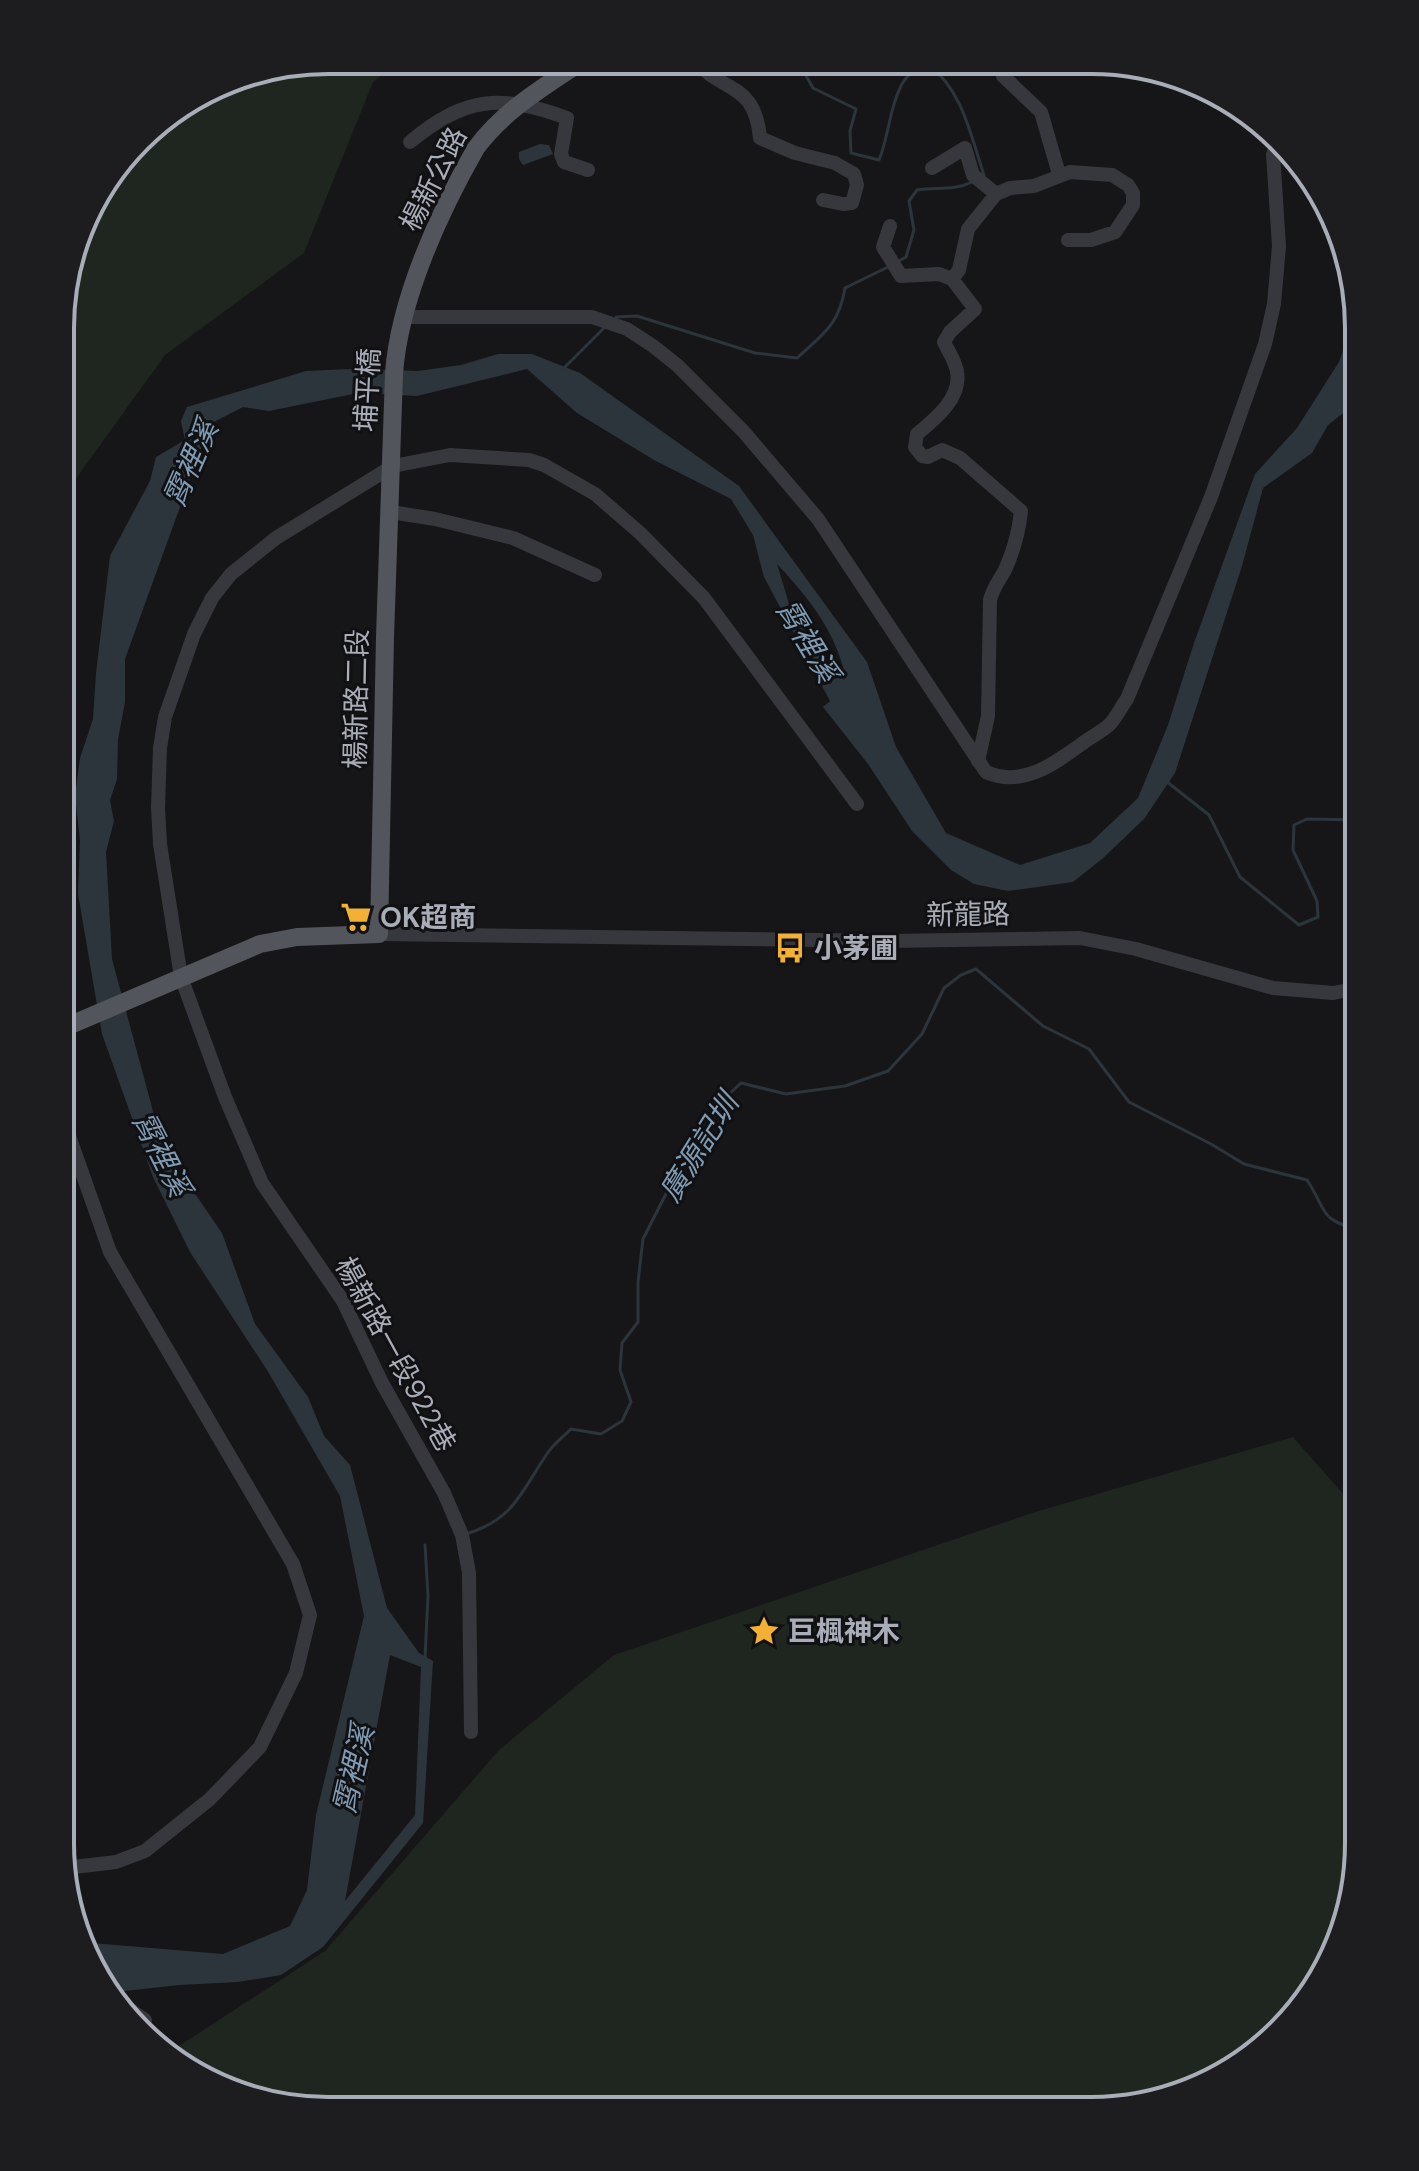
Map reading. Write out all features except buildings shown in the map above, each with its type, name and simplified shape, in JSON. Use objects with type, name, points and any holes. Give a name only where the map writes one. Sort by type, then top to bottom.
[{"type":"main road","name":"楊新公路","points":[[402,317],[465,167],[488,132],[517,104],[562,74]]},
{"type":"main road","name":"埔平橋","points":[[393,466],[395,365],[402,317]]},
{"type":"main road","name":"楊新路二段","points":[[379,934],[385,637],[393,466]]},
{"type":"main road","points":[[74,1023],[260,944],[297,937],[379,934]]},
{"type":"street","points":[[713,74],[747,99],[754,111],[760,138],[795,153],[835,163],[854,174],[857,185],[852,203],[823,200]]},
{"type":"street","points":[[1004,74],[1041,112],[1059,174]]},
{"type":"street","points":[[410,142],[442,118],[482,102],[517,104],[567,118],[561,154],[564,162],[588,170]]},
{"type":"street","points":[[932,168],[965,148],[973,175],[996,194]]},
{"type":"street","points":[[402,317],[592,317],[627,329],[653,346],[677,365],[743,431],[818,519],[986,772],[999,778],[1020,777],[1038,772],[1062,758],[1109,724],[1127,699],[1211,497],[1265,344],[1274,304],[1279,246],[1274,152]]},
{"type":"street","points":[[952,279],[959,270],[968,229],[996,194],[1010,188],[1034,186],[1070,172],[1112,175],[1125,182],[1133,193],[1133,205],[1115,232],[1091,240],[1068,240]]},
{"type":"street","points":[[890,226],[883,247],[901,276],[939,274],[952,279],[975,309],[950,332],[944,342],[958,372],[956,388],[941,415],[917,434],[915,447],[922,456],[928,457],[942,450],[960,458],[1021,511],[1004,572],[994,585],[990,600],[988,716],[978,761]]},
{"type":"street","points":[[393,466],[450,455],[529,460],[595,494],[640,533],[704,598],[857,804]]},
{"type":"street","name":"楊新路一段922巷","points":[[393,466],[276,538],[231,574],[212,598],[194,634],[165,717],[160,748],[160,844],[181,977],[225,1097],[262,1183],[343,1301],[382,1383],[444,1493],[462,1535],[469,1573],[471,1732]]},
{"type":"street","points":[[391,512],[513,538],[595,575]]},
{"type":"street","name":"新龍路","points":[[379,934],[889,941],[1080,938],[1147,952],[1273,988],[1333,993],[1345,991]]},
{"type":"street","points":[[74,1150],[110,1252],[293,1564],[310,1615],[296,1673],[260,1747],[250,1758],[210,1799],[145,1851],[116,1862],[76,1867]]},
{"type":"shaded area","points":[[384,74],[373,82],[304,253],[165,355],[74,481],[76,295],[87,246],[117,187],[137,161],[173,127],[201,108],[246,87],[295,76]]},
{"type":"shaded area","points":[[1293,1437],[1344,1495],[1344,1859],[1340,1892],[1326,1940],[1292,1998],[1271,2023],[1218,2063],[1173,2084],[1140,2092],[1091,2097],[328,2097],[295,2095],[231,2078],[177,2047],[325,1951],[499,1750],[614,1655],[1032,1513]]},
{"type":"water","points":[[540,144],[549,145],[553,154],[523,165],[519,152]]},
{"type":"water","name":"霄裡溪","points":[[1345,345],[1345,412],[1328,425],[1312,453],[1263,488],[1242,566],[1175,773],[1144,819],[1073,882],[1008,891],[974,884],[951,870],[912,831],[868,764],[823,707],[830,701],[764,577],[753,535],[731,499],[654,460],[577,413],[527,369],[417,396],[358,393],[269,411],[243,407],[210,424],[125,659],[125,702],[118,739],[117,779],[110,800],[114,821],[106,852],[112,959],[154,1115],[174,1163],[222,1233],[255,1324],[308,1397],[324,1436],[350,1465],[387,1608],[419,1653],[433,1661],[423,1823],[323,1947],[281,1975],[238,1982],[122,1991],[95,1943],[223,1954],[290,1926],[307,1890],[316,1815],[364,1616],[340,1496],[267,1370],[190,1252],[153,1177],[102,1034],[78,894],[80,840],[75,796],[80,758],[93,719],[110,556],[150,481],[156,457],[185,440],[181,421],[187,407],[306,371],[418,371],[461,365],[498,354],[532,354],[580,373],[739,486],[867,662],[896,747],[946,833],[1020,865],[1090,843],[1138,798],[1168,725],[1255,474],[1297,428],[1339,362]],"holes":[[[777,564],[798,587],[832,638],[843,667],[829,670],[790,607]],[[390,1655],[421,1667],[415,1815],[345,1901]]]},
{"type":"waterway","points":[[805,74],[813,88],[856,109],[850,131],[851,153],[879,160],[894,104],[902,83],[910,74]]},
{"type":"waterway","points":[[939,74],[958,101],[970,130],[982,176]]},
{"type":"waterway","points":[[899,261],[906,257],[914,230],[909,201],[917,190],[952,188],[972,182]]},
{"type":"waterway","points":[[616,317],[637,316],[755,353],[797,358],[834,320],[845,288],[888,267]]},
{"type":"waterway","points":[[563,369],[603,329]]},
{"type":"waterway","points":[[1166,781],[1209,815],[1240,877],[1299,925],[1318,917],[1317,901],[1293,850],[1294,825],[1307,819],[1345,820]]},
{"type":"waterway","name":"廣源記圳","points":[[466,1534],[483,1528],[507,1511],[549,1451],[571,1429],[601,1434],[622,1421],[631,1402],[620,1370],[622,1343],[638,1322],[638,1282],[643,1239],[673,1180],[727,1096],[741,1083],[786,1094],[845,1086],[888,1071],[922,1034],[944,988],[961,975],[976,969],[1043,1026],[1089,1049],[1129,1102],[1244,1164],[1307,1180],[1330,1218],[1344,1225]]},
{"type":"waterway","name":"廣源記圳","points":[[425,1545],[428,1596],[425,1657]]},
{"type":"place","name":"OK超商","points":[[356,917]]},
{"type":"place","name":"小茅圃","points":[[790,948]]},
{"type":"place","name":"巨楓神木","points":[[764,1631]]}]
